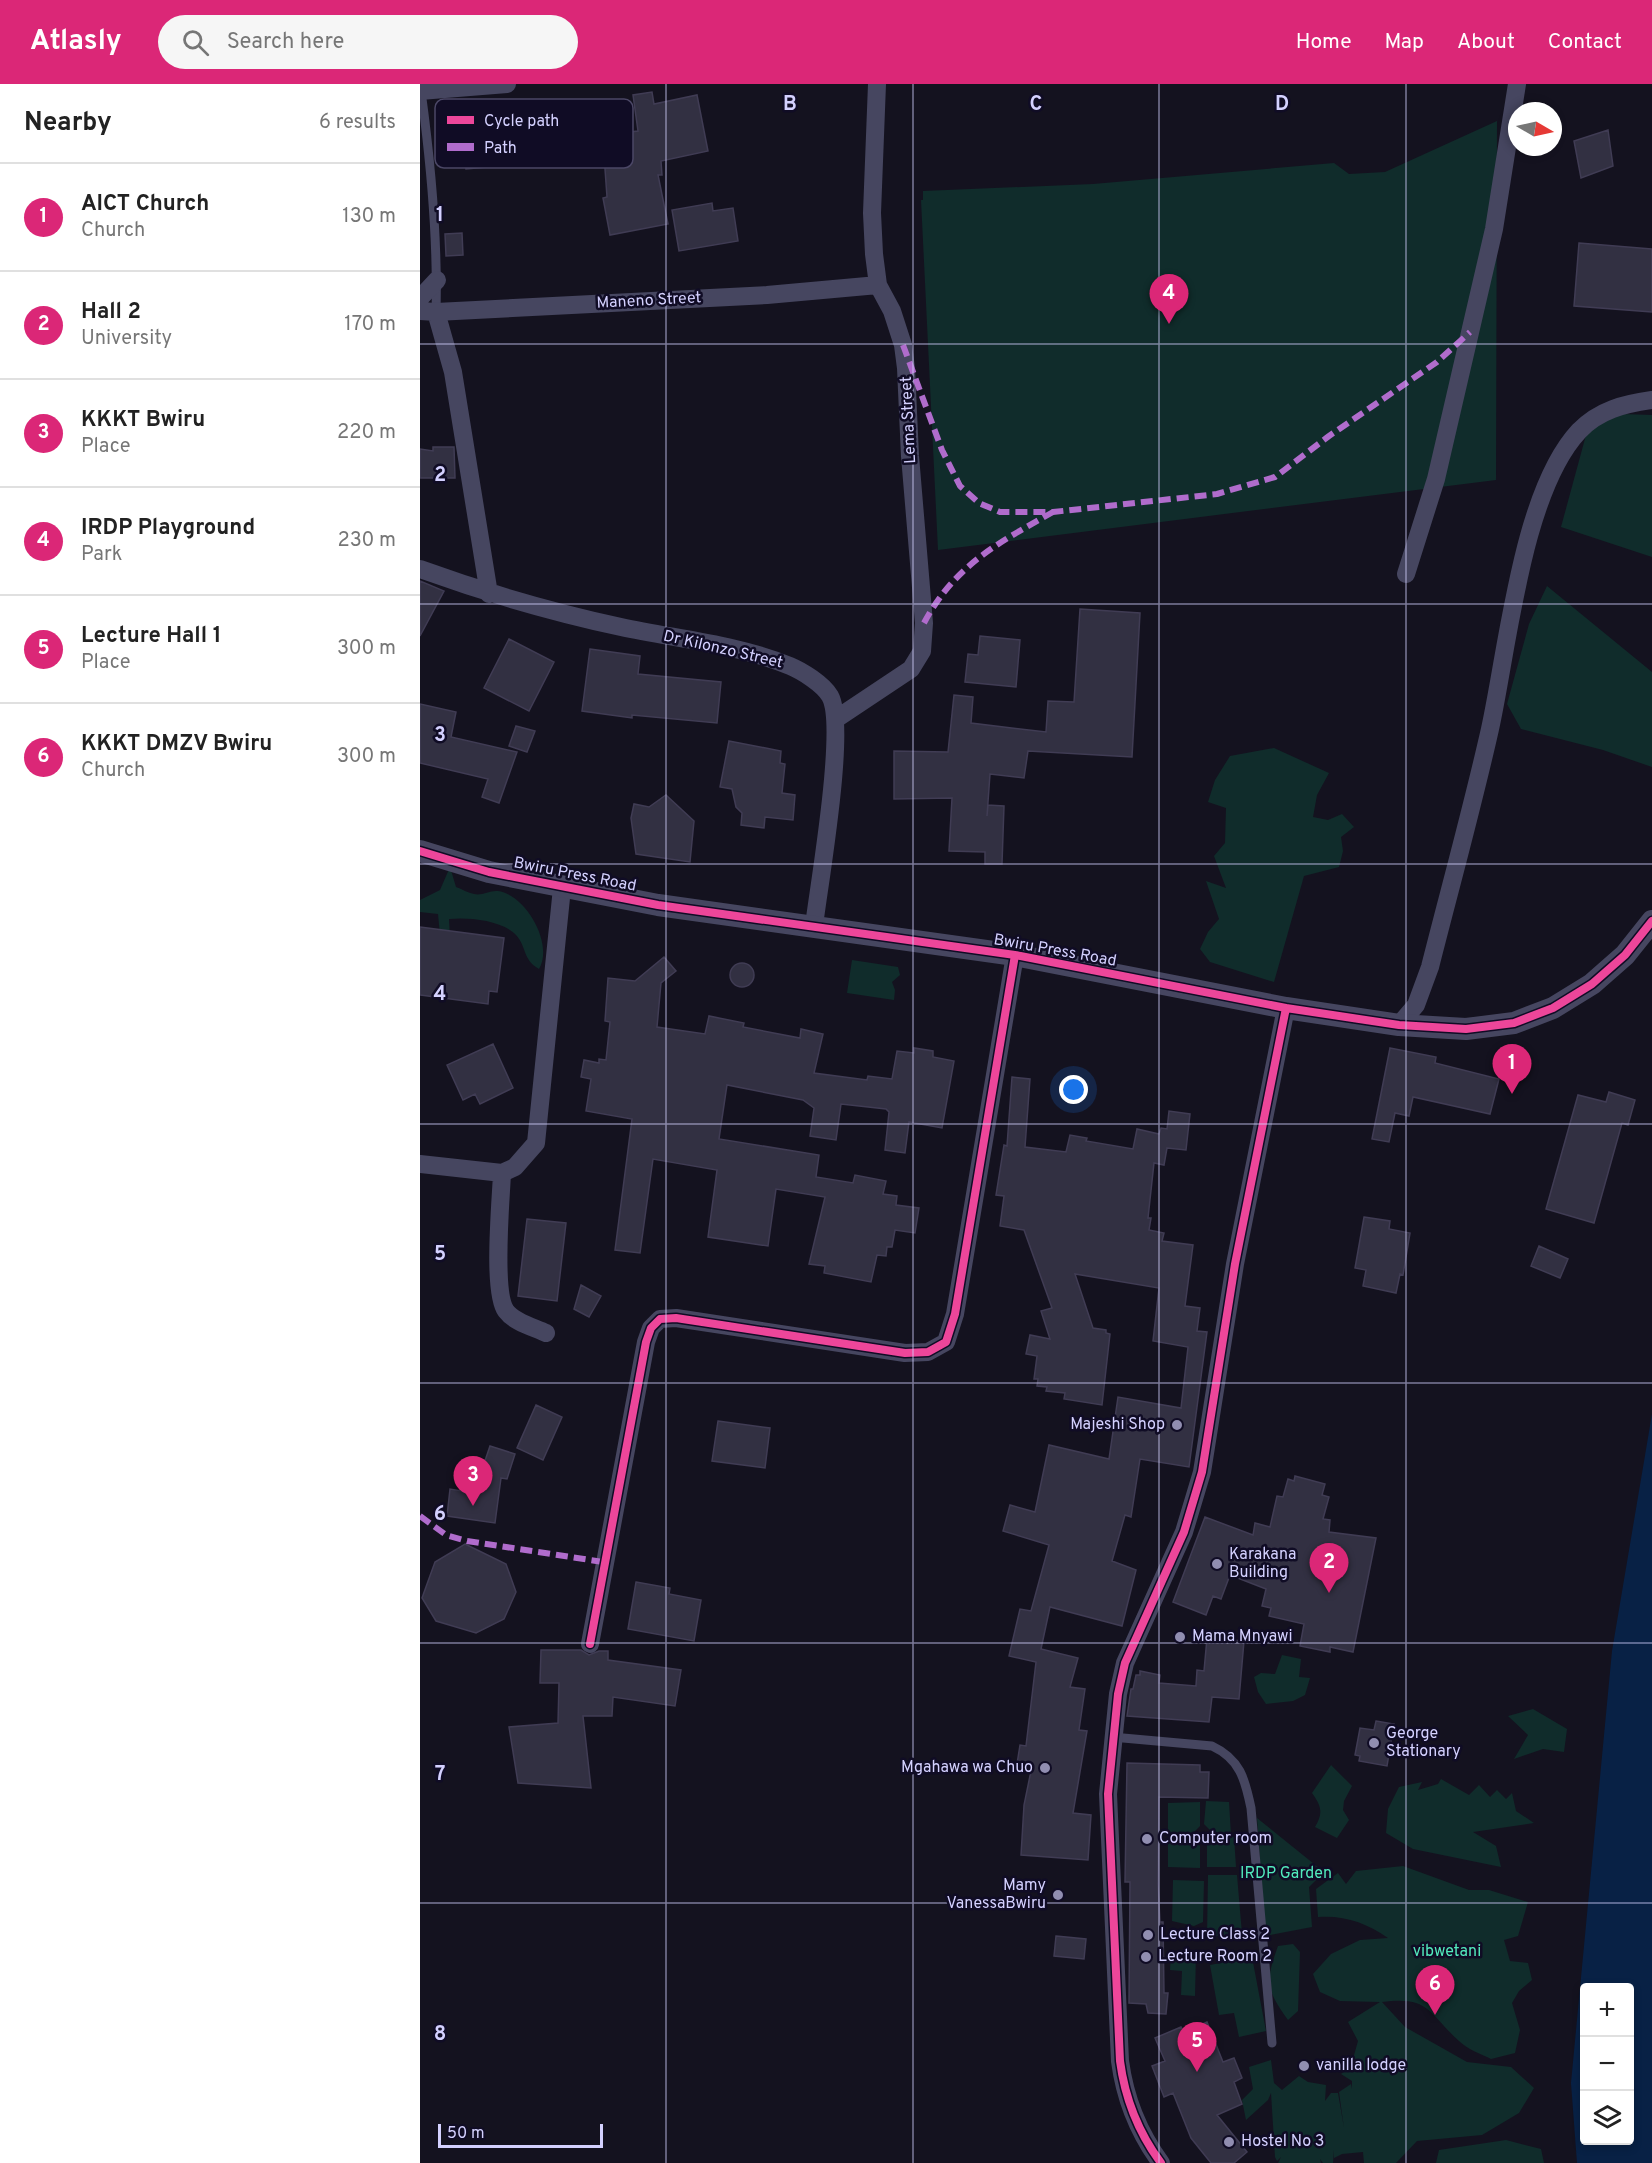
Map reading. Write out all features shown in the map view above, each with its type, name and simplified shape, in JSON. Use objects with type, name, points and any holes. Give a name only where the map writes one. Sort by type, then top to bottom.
[{"type":"street","points":[[421,88],[507,84]]},
{"type":"street","name":"Lema Street","points":[[836,718],[911,669],[922,651],[924,623],[903,345],[892,310],[878,285],[872,213],[877,84]]},
{"type":"street","points":[[1406,574],[1436,479],[1485,271],[1496,219],[1517,84]]},
{"type":"street","points":[[420,298],[437,280]]},
{"type":"street","name":"Maneno Street","points":[[428,311],[767,295],[878,285]]},
{"type":"street","points":[[428,311],[453,372],[489,594]]},
{"type":"street","points":[[1399,1025],[1416,1005],[1430,967],[1490,727],[1515,601],[1538,502],[1560,457],[1579,431],[1602,412],[1628,403],[1652,400]]},
{"type":"street","name":"Dr Kilonzo Street","points":[[420,569],[489,594],[618,627],[755,655],[791,667],[830,695],[836,718],[836,750],[814,926]]},
{"type":"street","name":"Bwiru Press Road","points":[[420,851],[489,872],[658,905],[1015,955],[1286,1008],[1399,1025],[1466,1029],[1514,1023],[1552,1008],[1592,984],[1617,963],[1652,921]]},
{"type":"street","points":[[420,1164],[502,1173],[515,1167],[536,1143],[562,888]]},
{"type":"street","points":[[590,1644],[646,1342],[651,1328],[660,1319],[676,1318],[905,1353],[928,1353],[946,1342],[956,1314],[1015,955]]},
{"type":"street","points":[[1161,2163],[1149,2146],[1131,2109],[1124,2090],[1120,2061],[1108,1794],[1112,1737],[1125,1663],[1185,1532],[1202,1472],[1235,1264],[1286,1008]]},
{"type":"street","points":[[502,1173],[499,1261],[501,1301],[507,1312],[517,1320],[546,1333]]},
{"type":"lane","points":[[421,88],[430,160],[437,280],[428,311]]},
{"type":"lane","points":[[1112,1737],[1212,1746],[1224,1752],[1242,1772],[1251,1808],[1272,2043]]},
{"type":"green space","points":[[1497,121],[1496,480],[938,550],[921,200],[923,200],[923,191],[1093,184],[1334,163],[1349,174],[1385,172]]},
{"type":"green space","points":[[1592,413],[1652,415],[1652,557],[1561,527]]},
{"type":"green space","points":[[1547,586],[1652,672],[1652,767],[1603,750],[1521,729],[1507,704],[1529,624]]},
{"type":"green space","points":[[1274,748],[1329,773],[1317,795],[1313,817],[1328,820],[1342,814],[1354,827],[1341,837],[1343,851],[1339,867],[1304,876],[1274,982],[1210,962],[1200,949],[1208,932],[1219,919],[1206,881],[1226,888],[1214,856],[1225,843],[1226,808],[1208,802],[1215,780],[1230,756]]},
{"type":"green space","points":[[450,867],[456,887],[474,894],[498,891],[508,894],[527,911],[535,922],[543,947],[543,959],[539,969],[527,957],[519,939],[510,930],[494,923],[475,919],[449,919],[451,958],[440,935],[438,914],[420,912],[420,900],[440,890]]},
{"type":"green space","points":[[852,960],[898,967],[900,975],[892,982],[895,990],[894,1000],[847,993]]},
{"type":"green space","points":[[1282,1655],[1301,1659],[1299,1677],[1310,1678],[1305,1695],[1293,1701],[1266,1704],[1258,1692],[1254,1677],[1261,1673],[1275,1674]]},
{"type":"green space","points":[[1533,1709],[1567,1729],[1564,1752],[1543,1749],[1514,1759],[1528,1735],[1508,1716]]},
{"type":"green space","points":[[1331,1765],[1352,1786],[1344,1801],[1343,1810],[1349,1820],[1337,1838],[1315,1827],[1320,1810],[1312,1793]]},
{"type":"green space","points":[[1441,1779],[1469,1795],[1479,1785],[1490,1797],[1497,1790],[1506,1799],[1512,1793],[1516,1811],[1534,1823],[1473,1832],[1496,1846],[1501,1867],[1413,1849],[1386,1833],[1388,1809],[1399,1787],[1422,1782],[1418,1790],[1438,1784]]},
{"type":"green space","points":[[1206,1801],[1229,1802],[1231,1835],[1222,1836],[1234,1837],[1236,1867],[1207,1867],[1207,1842],[1216,1836],[1204,1824]]},
{"type":"green space","points":[[1200,1802],[1200,1826],[1191,1835],[1200,1846],[1200,1868],[1168,1867],[1168,1803]]},
{"type":"green space","name":"IRDP Garden","points":[[1257,1818],[1324,1872],[1309,1887],[1312,1927],[1270,1935],[1265,1929]]},
{"type":"green space","name":"vibwetani","points":[[1403,1866],[1469,1890],[1489,1890],[1528,1902],[1518,1936],[1504,1940],[1510,1961],[1528,1963],[1532,1980],[1519,1991],[1512,2003],[1520,2030],[1515,2053],[1491,2059],[1462,2044],[1434,2015],[1419,2004],[1398,2001],[1382,2002],[1405,2027],[1467,2062],[1511,2067],[1534,2088],[1519,2113],[1482,2135],[1417,2141],[1396,2163],[1364,2163],[1363,2152],[1342,2154],[1334,2158],[1334,2150],[1333,2163],[1323,2163],[1320,2159],[1321,2163],[1278,2163],[1281,2157],[1277,2161],[1275,2157],[1271,2093],[1268,2100],[1246,2120],[1242,2100],[1253,2089],[1249,2067],[1271,2060],[1274,2083],[1282,2090],[1299,2076],[1308,2082],[1326,2085],[1325,2101],[1331,2093],[1338,2093],[1344,2128],[1339,2092],[1351,2084],[1352,2089],[1352,2081],[1341,2074],[1351,2066],[1358,2041],[1348,2022],[1380,2002],[1340,2001],[1320,1992],[1313,1974],[1331,1954],[1360,1940],[1388,1938],[1355,1921],[1337,1917],[1318,1917],[1316,1889],[1338,1873],[1346,1884],[1356,1871]]},
{"type":"green space","points":[[1208,1875],[1237,1875],[1242,1934],[1207,1937]]},
{"type":"green space","points":[[1173,1880],[1204,1881],[1203,1922],[1194,1926],[1172,1921]]},
{"type":"green space","points":[[1293,1944],[1300,1952],[1298,2011],[1288,2020],[1275,2000],[1270,1977],[1278,1946]]},
{"type":"green space","points":[[1171,1952],[1196,1953],[1195,1996],[1181,1995],[1182,1971],[1170,1970]]},
{"type":"green space","points":[[1252,1957],[1266,2031],[1239,2037],[1234,2013],[1219,2015],[1210,1965]]},
{"type":"green space","points":[[1506,2140],[1541,2149],[1544,2163],[1436,2163],[1439,2150]]},
{"type":"water","points":[[1652,1414],[1652,2163],[1577,2163],[1571,2083],[1580,1988],[1580,2145],[1634,2145],[1634,1983],[1580,1983],[1612,1651]]},
{"type":"building","points":[[652,92],[654,104],[697,95],[708,151],[661,161],[662,175],[658,175],[668,224],[610,235],[603,198],[607,197],[605,168],[633,168],[633,132],[638,131],[633,95]]},
{"type":"building","points":[[1608,130],[1613,166],[1581,178],[1574,141]]},
{"type":"building","points":[[712,203],[713,211],[733,208],[738,241],[679,251],[672,210]]},
{"type":"building","points":[[462,233],[463,255],[446,256],[445,234]]},
{"type":"building","points":[[1579,243],[1652,249],[1652,312],[1574,306]]},
{"type":"building","points":[[433,447],[454,447],[455,478],[420,478],[420,449],[433,451]]},
{"type":"building","points":[[420,581],[444,591],[420,636]]},
{"type":"building","points":[[1080,609],[1140,613],[1132,757],[1028,751],[1024,778],[990,774],[987,816],[988,805],[1004,806],[1002,864],[985,864],[985,852],[949,851],[952,798],[894,799],[894,751],[948,752],[954,695],[973,697],[971,723],[1046,732],[1048,701],[1074,702]]},
{"type":"building","points":[[980,636],[1020,640],[1016,687],[965,682],[968,654],[978,655]]},
{"type":"building","points":[[509,639],[554,662],[529,711],[484,688]]},
{"type":"building","points":[[590,649],[640,656],[638,674],[721,682],[717,723],[632,715],[632,718],[582,711]]},
{"type":"building","points":[[420,704],[456,712],[451,737],[517,752],[499,803],[482,797],[488,779],[420,763]]},
{"type":"building","points":[[516,726],[535,731],[527,752],[509,746]]},
{"type":"building","points":[[729,741],[781,751],[780,763],[785,764],[782,793],[795,795],[793,820],[765,817],[764,828],[741,825],[742,813],[736,807],[732,789],[720,787]]},
{"type":"building","points":[[666,795],[694,821],[690,862],[636,854],[631,818],[634,804],[649,807]]},
{"type":"building","points":[[420,927],[504,938],[497,992],[489,991],[488,1004],[420,995]]},
{"type":"building","points":[[664,957],[676,971],[661,983],[657,1027],[705,1034],[709,1016],[744,1023],[743,1027],[800,1038],[801,1029],[823,1034],[814,1073],[867,1080],[868,1076],[892,1079],[897,1051],[914,1053],[914,1048],[933,1051],[933,1057],[954,1061],[942,1128],[909,1122],[905,1153],[885,1150],[889,1112],[886,1109],[841,1104],[836,1140],[810,1136],[814,1108],[803,1100],[727,1085],[719,1139],[819,1155],[816,1177],[853,1183],[855,1175],[886,1181],[883,1194],[897,1196],[896,1205],[919,1208],[915,1233],[895,1230],[892,1247],[887,1247],[886,1256],[877,1255],[871,1282],[824,1273],[825,1266],[809,1264],[825,1197],[776,1189],[768,1246],[708,1237],[717,1170],[653,1159],[640,1253],[615,1250],[632,1119],[586,1111],[591,1079],[581,1077],[584,1060],[599,1063],[599,1059],[606,1060],[610,1022],[605,1021],[608,978],[635,981]]},
{"type":"building","points":[[742,963],[750,967],[754,975],[750,983],[742,987],[734,983],[730,975],[734,967]]},
{"type":"building","points":[[493,1044],[513,1088],[480,1104],[475,1094],[463,1100],[447,1065]]},
{"type":"building","points":[[1390,1048],[1436,1057],[1435,1063],[1499,1079],[1490,1114],[1413,1097],[1409,1116],[1395,1113],[1389,1142],[1372,1139]]},
{"type":"building","points":[[1012,1077],[1030,1079],[1025,1147],[1066,1152],[1070,1135],[1087,1138],[1086,1141],[1133,1149],[1137,1129],[1159,1134],[1161,1128],[1167,1129],[1169,1111],[1190,1114],[1186,1150],[1167,1148],[1164,1165],[1154,1163],[1148,1218],[1151,1218],[1149,1230],[1164,1233],[1162,1241],[1193,1245],[1185,1306],[1200,1308],[1197,1331],[1207,1332],[1189,1467],[1140,1459],[1131,1517],[1125,1515],[1112,1561],[1136,1570],[1122,1626],[1050,1607],[1041,1649],[1078,1658],[1070,1687],[1085,1689],[1079,1730],[1087,1731],[1073,1813],[1091,1815],[1088,1860],[1021,1855],[1024,1805],[1032,1766],[1017,1764],[1020,1745],[1026,1746],[1036,1662],[1009,1656],[1020,1609],[1031,1611],[1049,1545],[1003,1531],[1010,1505],[1035,1512],[1049,1445],[1109,1459],[1118,1397],[1181,1408],[1188,1347],[1153,1341],[1159,1288],[1075,1274],[1093,1328],[1106,1330],[1106,1333],[1110,1334],[1102,1405],[1064,1399],[1065,1393],[1046,1391],[1047,1387],[1037,1386],[1038,1379],[1034,1379],[1037,1356],[1026,1354],[1030,1335],[1050,1339],[1041,1311],[1052,1308],[1024,1230],[1000,1226],[1004,1196],[996,1195],[1004,1145],[1007,1146]]},
{"type":"building","points":[[1609,1092],[1635,1100],[1628,1125],[1622,1123],[1594,1223],[1546,1209],[1578,1095],[1606,1102]]},
{"type":"building","points":[[1364,1217],[1390,1221],[1389,1229],[1410,1233],[1403,1275],[1400,1274],[1396,1293],[1363,1286],[1366,1270],[1355,1268]]},
{"type":"building","points":[[527,1219],[566,1223],[557,1301],[518,1296]]},
{"type":"building","points":[[1539,1246],[1568,1259],[1560,1278],[1531,1266]]},
{"type":"building","points":[[581,1285],[601,1296],[589,1317],[574,1309]]},
{"type":"building","points":[[536,1405],[562,1417],[543,1460],[517,1448]]},
{"type":"building","points":[[718,1421],[770,1428],[765,1468],[712,1461]]},
{"type":"building","points":[[490,1446],[515,1454],[507,1479],[501,1478],[495,1523],[447,1516],[450,1489],[474,1493]]},
{"type":"building","points":[[1295,1476],[1325,1484],[1322,1495],[1329,1497],[1323,1519],[1330,1520],[1329,1532],[1376,1538],[1353,1652],[1330,1647],[1330,1652],[1300,1646],[1304,1624],[1269,1616],[1271,1608],[1262,1606],[1266,1589],[1230,1575],[1221,1599],[1213,1596],[1206,1615],[1173,1602],[1205,1517],[1253,1535],[1255,1523],[1270,1527],[1277,1496],[1283,1497],[1288,1479],[1294,1481]]},
{"type":"building","points":[[465,1544],[506,1564],[516,1592],[504,1619],[476,1633],[436,1621],[422,1598],[435,1562]]},
{"type":"building","points":[[636,1582],[670,1588],[669,1594],[701,1600],[694,1641],[628,1629]]},
{"type":"building","points":[[1207,1638],[1244,1641],[1239,1699],[1212,1697],[1209,1722],[1127,1716],[1131,1689],[1140,1671],[1160,1675],[1159,1683],[1196,1686],[1197,1670],[1204,1671]]},
{"type":"building","points":[[541,1650],[581,1650],[589,1655],[599,1651],[608,1651],[608,1660],[681,1670],[675,1706],[613,1697],[612,1716],[583,1716],[591,1788],[518,1783],[509,1727],[558,1723],[559,1683],[540,1683]]},
{"type":"building","name":"George Stationary","points":[[1376,1721],[1394,1724],[1387,1766],[1359,1761],[1360,1756],[1355,1755],[1360,1728],[1374,1730]]},
{"type":"building","points":[[1127,1763],[1200,1765],[1200,1772],[1209,1772],[1208,1798],[1159,1797],[1158,1884],[1160,1922],[1163,1922],[1164,1993],[1168,1993],[1166,2014],[1148,2013],[1146,2004],[1129,2003],[1130,1882],[1125,1882]]},
{"type":"building","points":[[1056,1936],[1086,1939],[1084,1959],[1054,1956]]},
{"type":"building","points":[[1207,2022],[1223,2062],[1234,2058],[1242,2078],[1234,2082],[1242,2104],[1217,2115],[1247,2152],[1234,2163],[1211,2163],[1191,2138],[1173,2093],[1164,2097],[1152,2066],[1165,2061],[1155,2038],[1181,2027],[1184,2032]]},
{"type":"marked path","points":[[903,345],[942,450],[960,486],[979,503],[1000,512],[1053,512],[1217,494],[1275,477],[1329,436],[1437,362],[1470,332]]},
{"type":"marked path","points":[[924,623],[950,586],[980,557],[996,545],[1053,512]]},
{"type":"marked path","points":[[420,1516],[446,1535],[467,1541],[603,1562]]},
{"type":"cycle path","points":[[420,851],[489,872],[658,905],[1015,955],[1286,1008],[1399,1025],[1466,1029],[1514,1023],[1553,1008],[1592,984],[1625,955],[1652,921]]},
{"type":"cycle path","points":[[590,1644],[646,1342],[651,1328],[660,1319],[676,1318],[905,1353],[928,1352],[946,1342],[955,1314],[1015,955]]},
{"type":"cycle path","points":[[1161,2163],[1134,2115],[1125,2089],[1120,2061],[1108,1794],[1118,1694],[1125,1663],[1184,1532],[1202,1472],[1235,1264],[1286,1008]]},
{"type":"place","name":"IRDP Playground","points":[[1169,324]]},
{"type":"place","name":"AICT Church","points":[[1512,1094]]},
{"type":"place","name":"Majeshi Shop","points":[[1177,1425]]},
{"type":"place","name":"KKKT Bwiru","points":[[473,1506]]},
{"type":"place","name":"Karakana Building","points":[[1217,1564]]},
{"type":"place","name":"Hall 2","points":[[1329,1593]]},
{"type":"place","name":"Mama Mnyawi","points":[[1180,1637]]},
{"type":"place","name":"George Stationary","points":[[1374,1743]]},
{"type":"place","name":"Mgahawa wa Chuo","points":[[1045,1768]]},
{"type":"place","name":"Computer room","points":[[1147,1839]]},
{"type":"place","name":"Mamy VanessaBwiru","points":[[1058,1895]]},
{"type":"place","name":"Lecture Class 2","points":[[1148,1935]]},
{"type":"place","name":"Lecture Room 2","points":[[1146,1957]]},
{"type":"place","name":"KKKT DMZV Bwiru","points":[[1435,2015]]},
{"type":"place","name":"vanilla lodge","points":[[1304,2066]]},
{"type":"place","name":"Lecture Hall 1","points":[[1197,2072]]},
{"type":"place","name":"Hostel No 3","points":[[1229,2142]]}]
